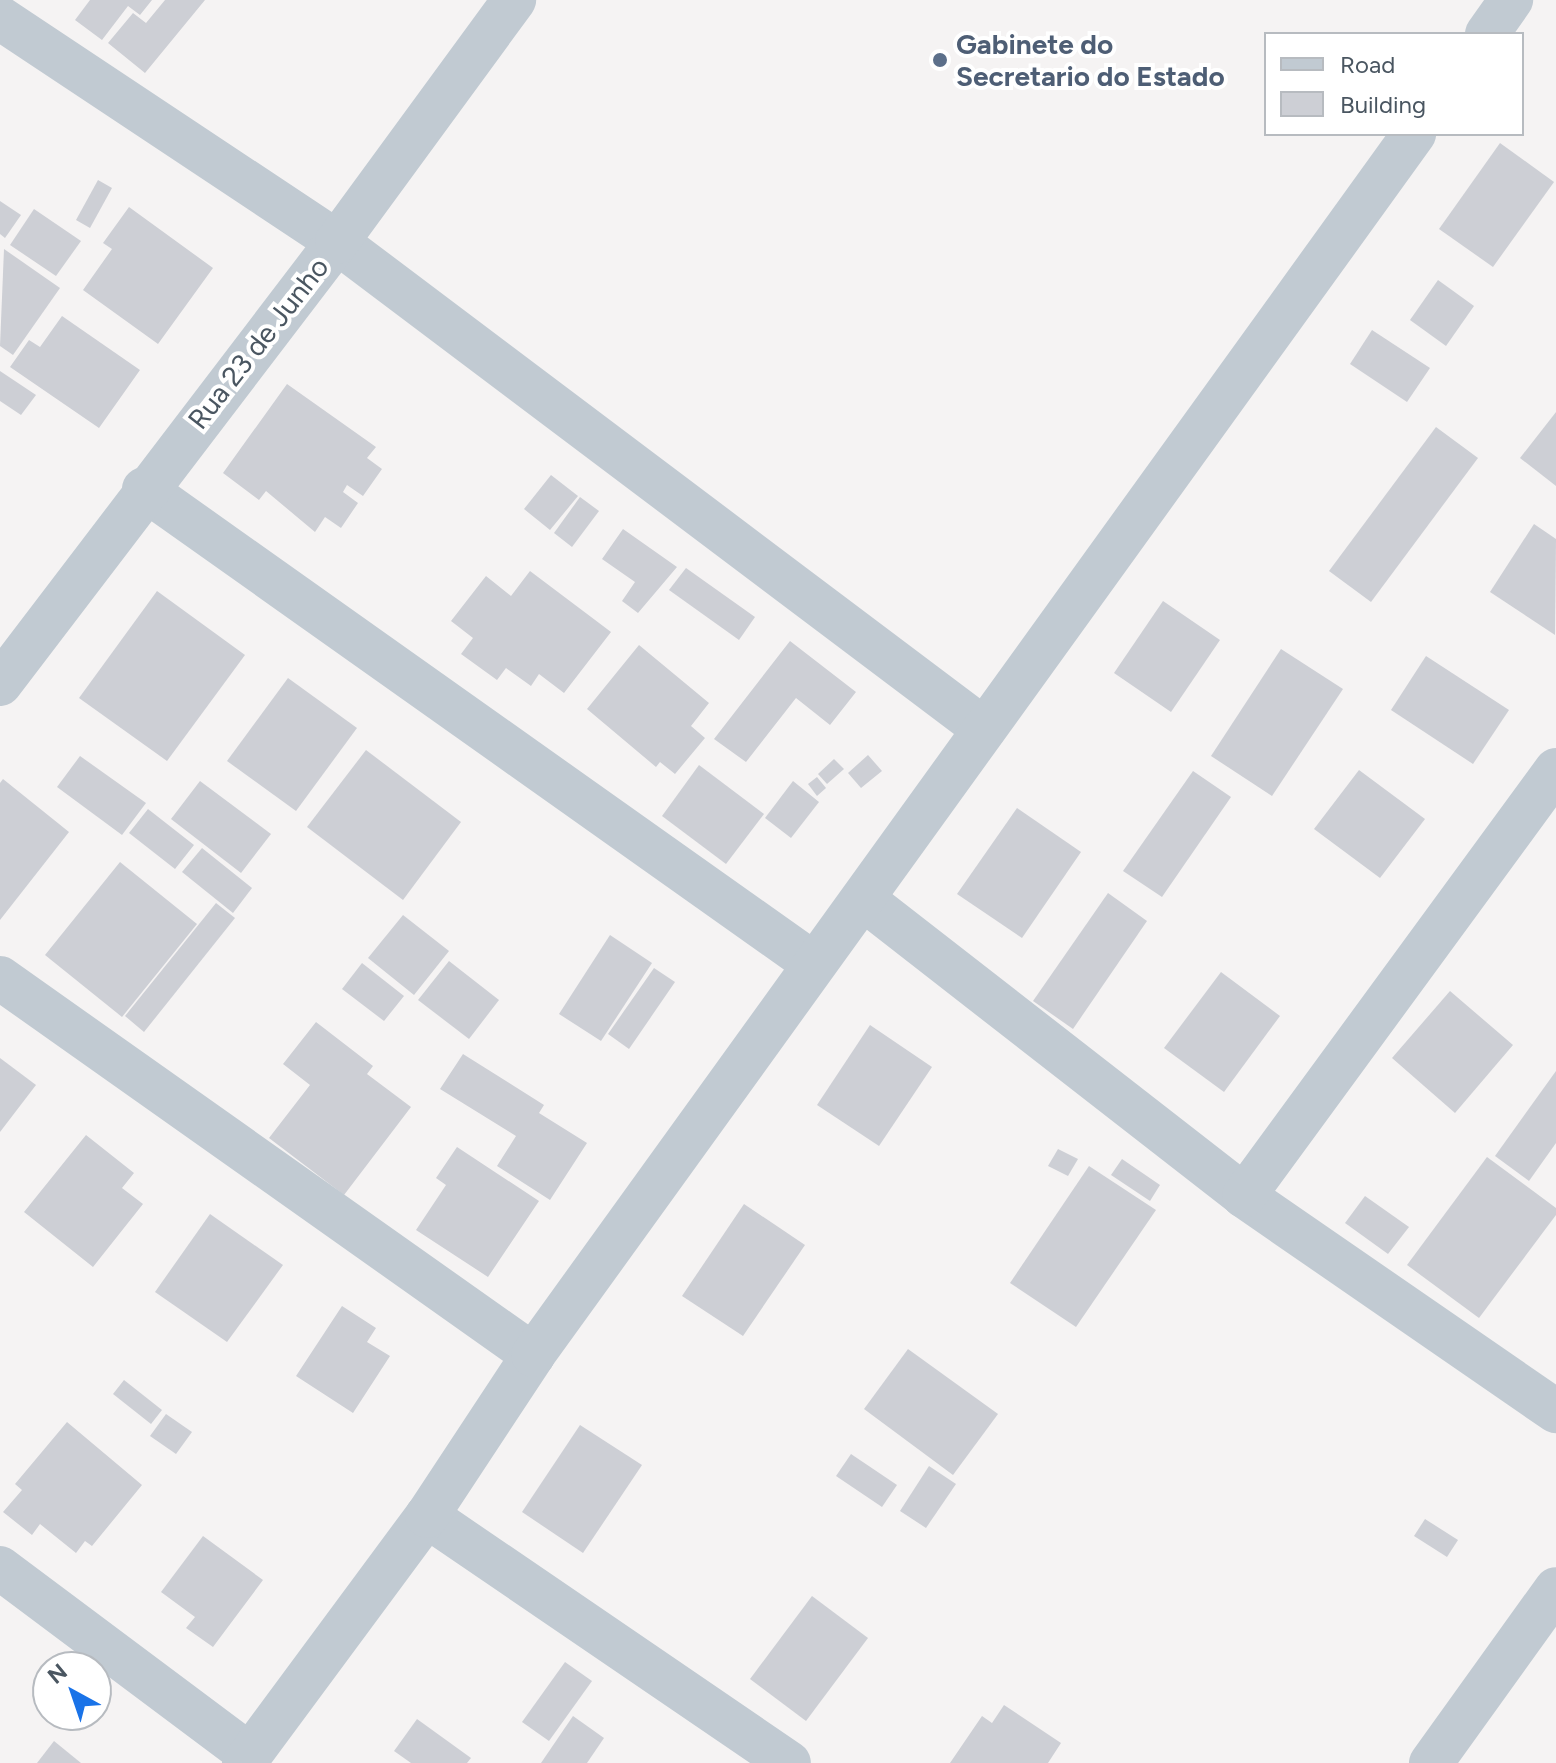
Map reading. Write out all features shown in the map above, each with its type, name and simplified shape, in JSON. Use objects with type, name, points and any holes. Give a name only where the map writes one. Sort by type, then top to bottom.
[{"type":"street","name":"Rua 23 de Junho","points":[[0,684],[144,489],[337,242],[514,0]]},
{"type":"street","points":[[1488,32],[1511,0]]},
{"type":"street","points":[[0,18],[337,242],[984,729]]},
{"type":"street","points":[[0,1568],[247,1759],[427,1516],[533,1355],[1413,136]]},
{"type":"street","points":[[144,489],[814,964]]},
{"type":"street","points":[[1244,1196],[1556,770]]},
{"type":"street","points":[[863,899],[1244,1196],[1556,1411]]},
{"type":"street","points":[[0,978],[533,1355]]},
{"type":"street","points":[[427,1516],[789,1763]]},
{"type":"street","points":[[1431,1763],[1556,1589]]},
{"type":"building","points":[[90,0],[152,0],[140,15],[128,6],[102,40],[75,20]]},
{"type":"building","points":[[165,0],[205,0],[145,73],[108,43],[133,13],[146,23]]},
{"type":"building","points":[[1500,143],[1554,182],[1493,267],[1439,229]]},
{"type":"building","points":[[98,180],[112,188],[90,228],[76,220]]},
{"type":"building","points":[[0,201],[21,215],[5,238],[0,234]]},
{"type":"building","points":[[129,207],[213,268],[158,344],[83,290],[112,249],[103,243]]},
{"type":"building","points":[[34,209],[81,241],[56,276],[10,245]]},
{"type":"building","points":[[4,249],[60,288],[13,355],[0,346]]},
{"type":"building","points":[[1438,280],[1474,306],[1446,346],[1410,320]]},
{"type":"building","points":[[62,316],[140,370],[99,428],[10,367],[29,340],[40,347]]},
{"type":"building","points":[[1372,330],[1430,368],[1407,402],[1350,364]]},
{"type":"building","points":[[0,371],[36,395],[21,415],[0,401]]},
{"type":"building","points":[[287,384],[376,447],[367,458],[382,469],[363,496],[347,485],[343,492],[358,503],[341,528],[325,517],[315,532],[266,491],[259,500],[223,473]]},
{"type":"building","points":[[1556,412],[1556,486],[1520,458]]},
{"type":"building","points":[[1436,427],[1478,458],[1371,602],[1329,571]]},
{"type":"building","points":[[551,475],[578,496],[550,530],[524,509]]},
{"type":"building","points":[[580,497],[599,511],[572,547],[554,533]]},
{"type":"building","points":[[1534,524],[1556,539],[1555,635],[1490,592]]},
{"type":"building","points":[[623,529],[677,567],[638,613],[622,601],[635,582],[602,559]]},
{"type":"building","points":[[686,568],[755,617],[739,640],[669,590]]},
{"type":"building","points":[[530,571],[611,632],[564,693],[539,674],[531,686],[506,668],[497,680],[461,654],[473,638],[451,621],[486,576],[511,596]]},
{"type":"building","points":[[157,591],[245,655],[167,761],[79,698]]},
{"type":"building","points":[[1163,601],[1220,640],[1171,712],[1114,673]]},
{"type":"building","points":[[790,641],[856,692],[830,725],[796,698],[746,762],[714,739]]},
{"type":"building","points":[[639,645],[709,703],[691,726],[705,738],[675,774],[660,762],[656,767],[587,709]]},
{"type":"building","points":[[1281,649],[1343,689],[1272,796],[1211,756]]},
{"type":"building","points":[[1426,656],[1509,710],[1473,764],[1391,710]]},
{"type":"building","points":[[288,678],[357,728],[296,811],[227,761]]},
{"type":"building","points":[[366,750],[461,822],[403,900],[307,827]]},
{"type":"building","points":[[868,755],[882,771],[861,788],[848,773]]},
{"type":"building","points":[[80,756],[146,803],[122,835],[57,787]]},
{"type":"building","points":[[834,759],[844,769],[827,784],[818,774]]},
{"type":"building","points":[[699,765],[764,814],[726,864],[662,816]]},
{"type":"building","points":[[1359,770],[1425,819],[1380,878],[1314,829]]},
{"type":"building","points":[[1193,771],[1231,797],[1162,897],[1123,871]]},
{"type":"building","points":[[817,777],[826,788],[817,796],[808,784]]},
{"type":"building","points":[[3,779],[69,832],[0,920],[0,783]]},
{"type":"building","points":[[200,781],[271,834],[241,873],[171,819]]},
{"type":"building","points":[[793,781],[819,802],[791,838],[765,818]]},
{"type":"building","points":[[1017,808],[1081,852],[1022,938],[957,894]]},
{"type":"building","points":[[148,809],[194,845],[175,869],[129,833]]},
{"type":"building","points":[[202,848],[252,888],[233,913],[182,872]]},
{"type":"building","points":[[120,862],[197,924],[122,1017],[45,955]]},
{"type":"building","points":[[1108,893],[1147,921],[1073,1029],[1033,1001]]},
{"type":"building","points":[[216,903],[235,918],[144,1032],[125,1016]]},
{"type":"building","points":[[403,915],[449,951],[414,995],[368,958]]},
{"type":"building","points":[[610,935],[652,963],[601,1041],[559,1014]]},
{"type":"building","points":[[449,961],[499,1000],[469,1039],[418,1000]]},
{"type":"building","points":[[362,963],[404,996],[384,1021],[342,989]]},
{"type":"building","points":[[654,968],[675,982],[629,1049],[608,1034]]},
{"type":"building","points":[[1221,972],[1280,1016],[1224,1092],[1164,1048]]},
{"type":"building","points":[[1450,991],[1513,1045],[1455,1113],[1392,1058]]},
{"type":"building","points":[[316,1022],[373,1066],[367,1074],[411,1107],[344,1195],[269,1138],[310,1085],[283,1064]]},
{"type":"building","points":[[870,1025],[932,1067],[879,1146],[817,1105]]},
{"type":"building","points":[[463,1054],[544,1105],[539,1113],[587,1143],[550,1200],[497,1166],[516,1136],[440,1089]]},
{"type":"building","points":[[0,1058],[36,1085],[0,1132]]},
{"type":"building","points":[[1556,1071],[1556,1143],[1529,1181],[1495,1156]]},
{"type":"building","points":[[86,1135],[134,1173],[122,1188],[143,1204],[93,1267],[24,1212]]},
{"type":"building","points":[[457,1147],[539,1201],[488,1277],[416,1230],[446,1185],[436,1178]]},
{"type":"building","points":[[1058,1149],[1078,1159],[1068,1176],[1048,1166]]},
{"type":"building","points":[[1487,1157],[1556,1208],[1556,1215],[1479,1318],[1407,1265]]},
{"type":"building","points":[[1122,1159],[1160,1185],[1150,1201],[1111,1175]]},
{"type":"building","points":[[1089,1166],[1156,1210],[1076,1327],[1010,1283]]},
{"type":"building","points":[[1365,1196],[1409,1227],[1388,1254],[1345,1223]]},
{"type":"building","points":[[744,1204],[805,1245],[743,1336],[682,1296]]},
{"type":"building","points":[[210,1214],[283,1265],[227,1342],[155,1292]]},
{"type":"building","points":[[342,1306],[376,1328],[367,1342],[390,1356],[353,1413],[296,1376]]},
{"type":"building","points":[[908,1349],[998,1414],[953,1475],[864,1409]]},
{"type":"building","points":[[124,1380],[162,1410],[151,1424],[113,1394]]},
{"type":"building","points":[[166,1414],[192,1432],[176,1454],[150,1436]]},
{"type":"building","points":[[67,1422],[142,1485],[92,1546],[85,1541],[76,1553],[40,1524],[32,1535],[3,1512],[22,1490],[15,1484]]},
{"type":"building","points":[[580,1425],[642,1465],[583,1553],[522,1512]]},
{"type":"building","points":[[851,1454],[897,1485],[882,1507],[836,1476]]},
{"type":"building","points":[[929,1466],[956,1484],[926,1528],[900,1511]]},
{"type":"building","points":[[1425,1519],[1458,1540],[1447,1557],[1414,1536]]},
{"type":"building","points":[[203,1536],[263,1580],[213,1647],[186,1628],[195,1617],[161,1592]]},
{"type":"building","points":[[812,1596],[868,1638],[806,1721],[750,1679]]},
{"type":"building","points":[[565,1662],[592,1681],[549,1741],[522,1722]]},
{"type":"building","points":[[1004,1705],[1061,1743],[1048,1763],[950,1763],[982,1716],[992,1723]]},
{"type":"building","points":[[573,1716],[604,1738],[587,1763],[541,1763]]},
{"type":"building","points":[[417,1719],[471,1758],[467,1763],[411,1763],[394,1751]]},
{"type":"building","points":[[54,1741],[81,1763],[37,1763]]},
{"type":"place","name":"Gabinete do Secretario do Estado","points":[[940,60]]}]
